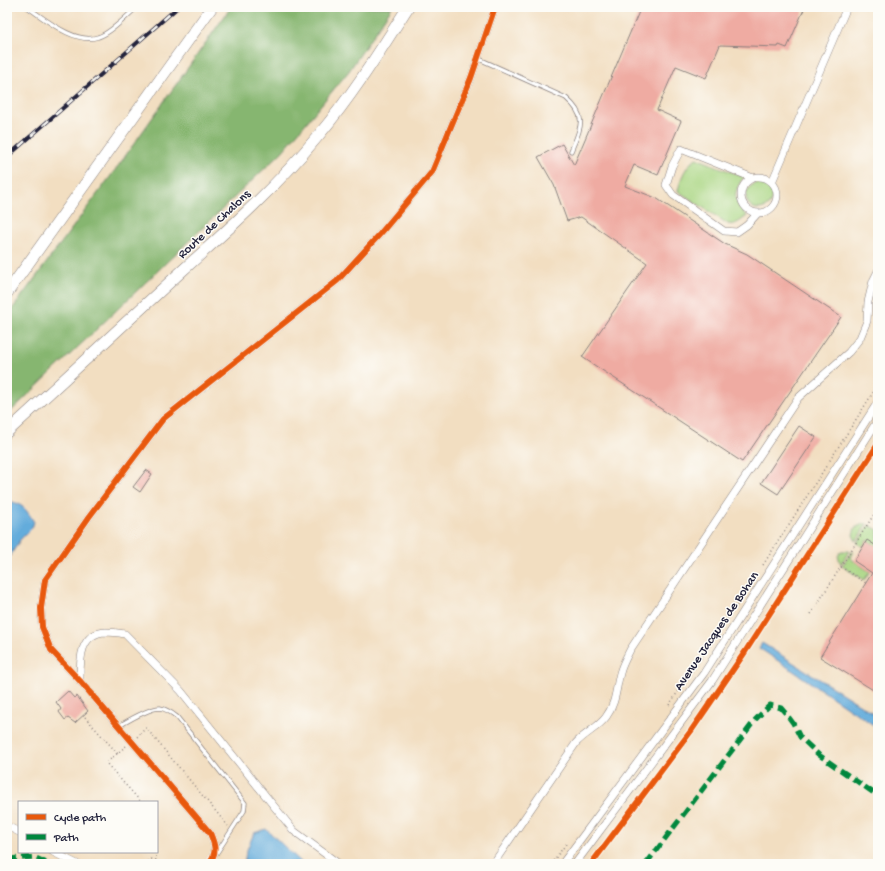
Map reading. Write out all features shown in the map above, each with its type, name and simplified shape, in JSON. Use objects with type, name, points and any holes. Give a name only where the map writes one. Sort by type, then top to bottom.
[{"type":"main road","points":[[7,293],[212,7]]},
{"type":"main road","name":"Route de Chalons","points":[[7,432],[238,220],[281,178],[318,136],[352,92],[408,7]]},
{"type":"street","points":[[210,861],[215,845],[210,833],[80,681],[51,650],[42,626],[41,608],[45,580],[89,517],[163,419],[337,281],[380,234],[432,172],[471,78],[495,7]]},
{"type":"street","points":[[772,182],[847,7]]},
{"type":"street","points":[[753,178],[681,149],[672,166],[666,185],[673,195],[724,231],[737,232],[747,225],[757,214]]},
{"type":"street","points":[[763,177],[772,182],[777,193],[774,205],[770,210],[757,214],[746,208],[740,197],[743,185],[747,180],[763,177]]},
{"type":"street","points":[[493,864],[576,743],[583,735],[602,722],[608,715],[615,698],[620,671],[630,650],[798,398],[849,352],[860,338],[867,321],[868,302],[873,281],[878,271]]},
{"type":"street","name":"Avenue Jacques de Bohan","points":[[562,864],[704,673],[878,402]]},
{"type":"street","name":"Avenue Jacques de Bohan","points":[[575,864],[712,681],[878,420]]},
{"type":"street","points":[[80,681],[82,648],[90,637],[105,632],[125,634],[181,691],[294,831],[339,864]]},
{"type":"street","points":[[7,826],[18,832]]},
{"type":"street","points":[[55,853],[77,864]]},
{"type":"street","points":[[62,857],[70,864]]},
{"type":"lane","points":[[27,7],[65,33],[80,38],[98,38],[137,7]]},
{"type":"lane","points":[[477,58],[566,98],[575,106],[581,116],[581,122],[580,129],[571,150]]},
{"type":"lane","points":[[119,726],[139,715],[160,708],[170,711],[177,717],[246,803],[244,811],[210,861]]},
{"type":"path","points":[[761,567],[878,385]]},
{"type":"path","points":[[811,614],[878,508]]},
{"type":"path","points":[[841,566],[866,583]]},
{"type":"path","points":[[667,708],[740,600]]},
{"type":"path","points":[[85,717],[118,754]]},
{"type":"path","points":[[551,864],[570,839]]},
{"type":"path","points":[[156,853],[156,860],[158,864]]},
{"type":"path","points":[[145,864],[151,859],[156,860]]},
{"type":"green space","points":[[231,7],[392,7],[349,71],[282,152],[7,415],[7,316],[121,162]]},
{"type":"green space","points":[[696,158],[744,177],[737,188],[736,197],[739,206],[747,216],[736,223],[728,224],[678,191],[684,173]]},
{"type":"green space","points":[[759,183],[768,187],[772,196],[768,205],[759,209],[750,205],[746,196],[750,187]]},
{"type":"green space","points":[[863,524],[867,524],[856,541],[853,535],[855,528]]},
{"type":"green space","points":[[869,525],[878,530],[878,547],[867,540],[863,547],[857,543]]},
{"type":"green space","points":[[841,551],[849,551],[841,564],[838,556]]},
{"type":"green space","points":[[852,551],[853,553],[850,558],[870,572],[864,580],[842,566]]},
{"type":"water","points":[[7,501],[16,503],[23,507],[34,522],[32,528],[20,540],[7,561]]},
{"type":"water","points":[[762,643],[878,716],[878,728],[759,648]]},
{"type":"water","points":[[266,829],[303,864],[244,864],[246,852],[254,833]]},
{"type":"building","points":[[641,7],[805,7],[787,48],[779,45],[778,47],[720,45],[706,78],[676,66],[657,110],[681,121],[658,175],[634,165],[625,186],[656,198],[725,244],[747,254],[841,317],[742,462],[582,357],[647,263],[581,217],[567,221],[554,185],[538,157],[562,144],[574,165]]},
{"type":"building","points":[[799,426],[816,437],[778,494],[761,483]]},
{"type":"building","points":[[146,470],[152,474],[140,492],[133,487]]},
{"type":"building","points":[[867,540],[878,547],[878,693],[820,657],[872,573],[854,561]]},
{"type":"building","points":[[68,691],[74,698],[77,696],[88,711],[75,723],[68,718],[65,720],[59,712],[61,709],[56,702]]},
{"type":"railway","points":[[7,157],[178,7]]},
{"type":"marked path","points":[[646,864],[755,720],[770,705],[781,708],[793,723],[800,737],[819,755],[878,796]]},
{"type":"marked path","points":[[7,859],[34,857],[49,864]]},
{"type":"cycle path","points":[[208,864],[215,849],[210,833],[80,681],[51,650],[42,627],[41,608],[45,580],[89,517],[163,419],[337,281],[380,234],[432,172],[471,78],[495,7]]},
{"type":"cycle path","points":[[591,864],[691,731],[745,652],[878,444]]}]
